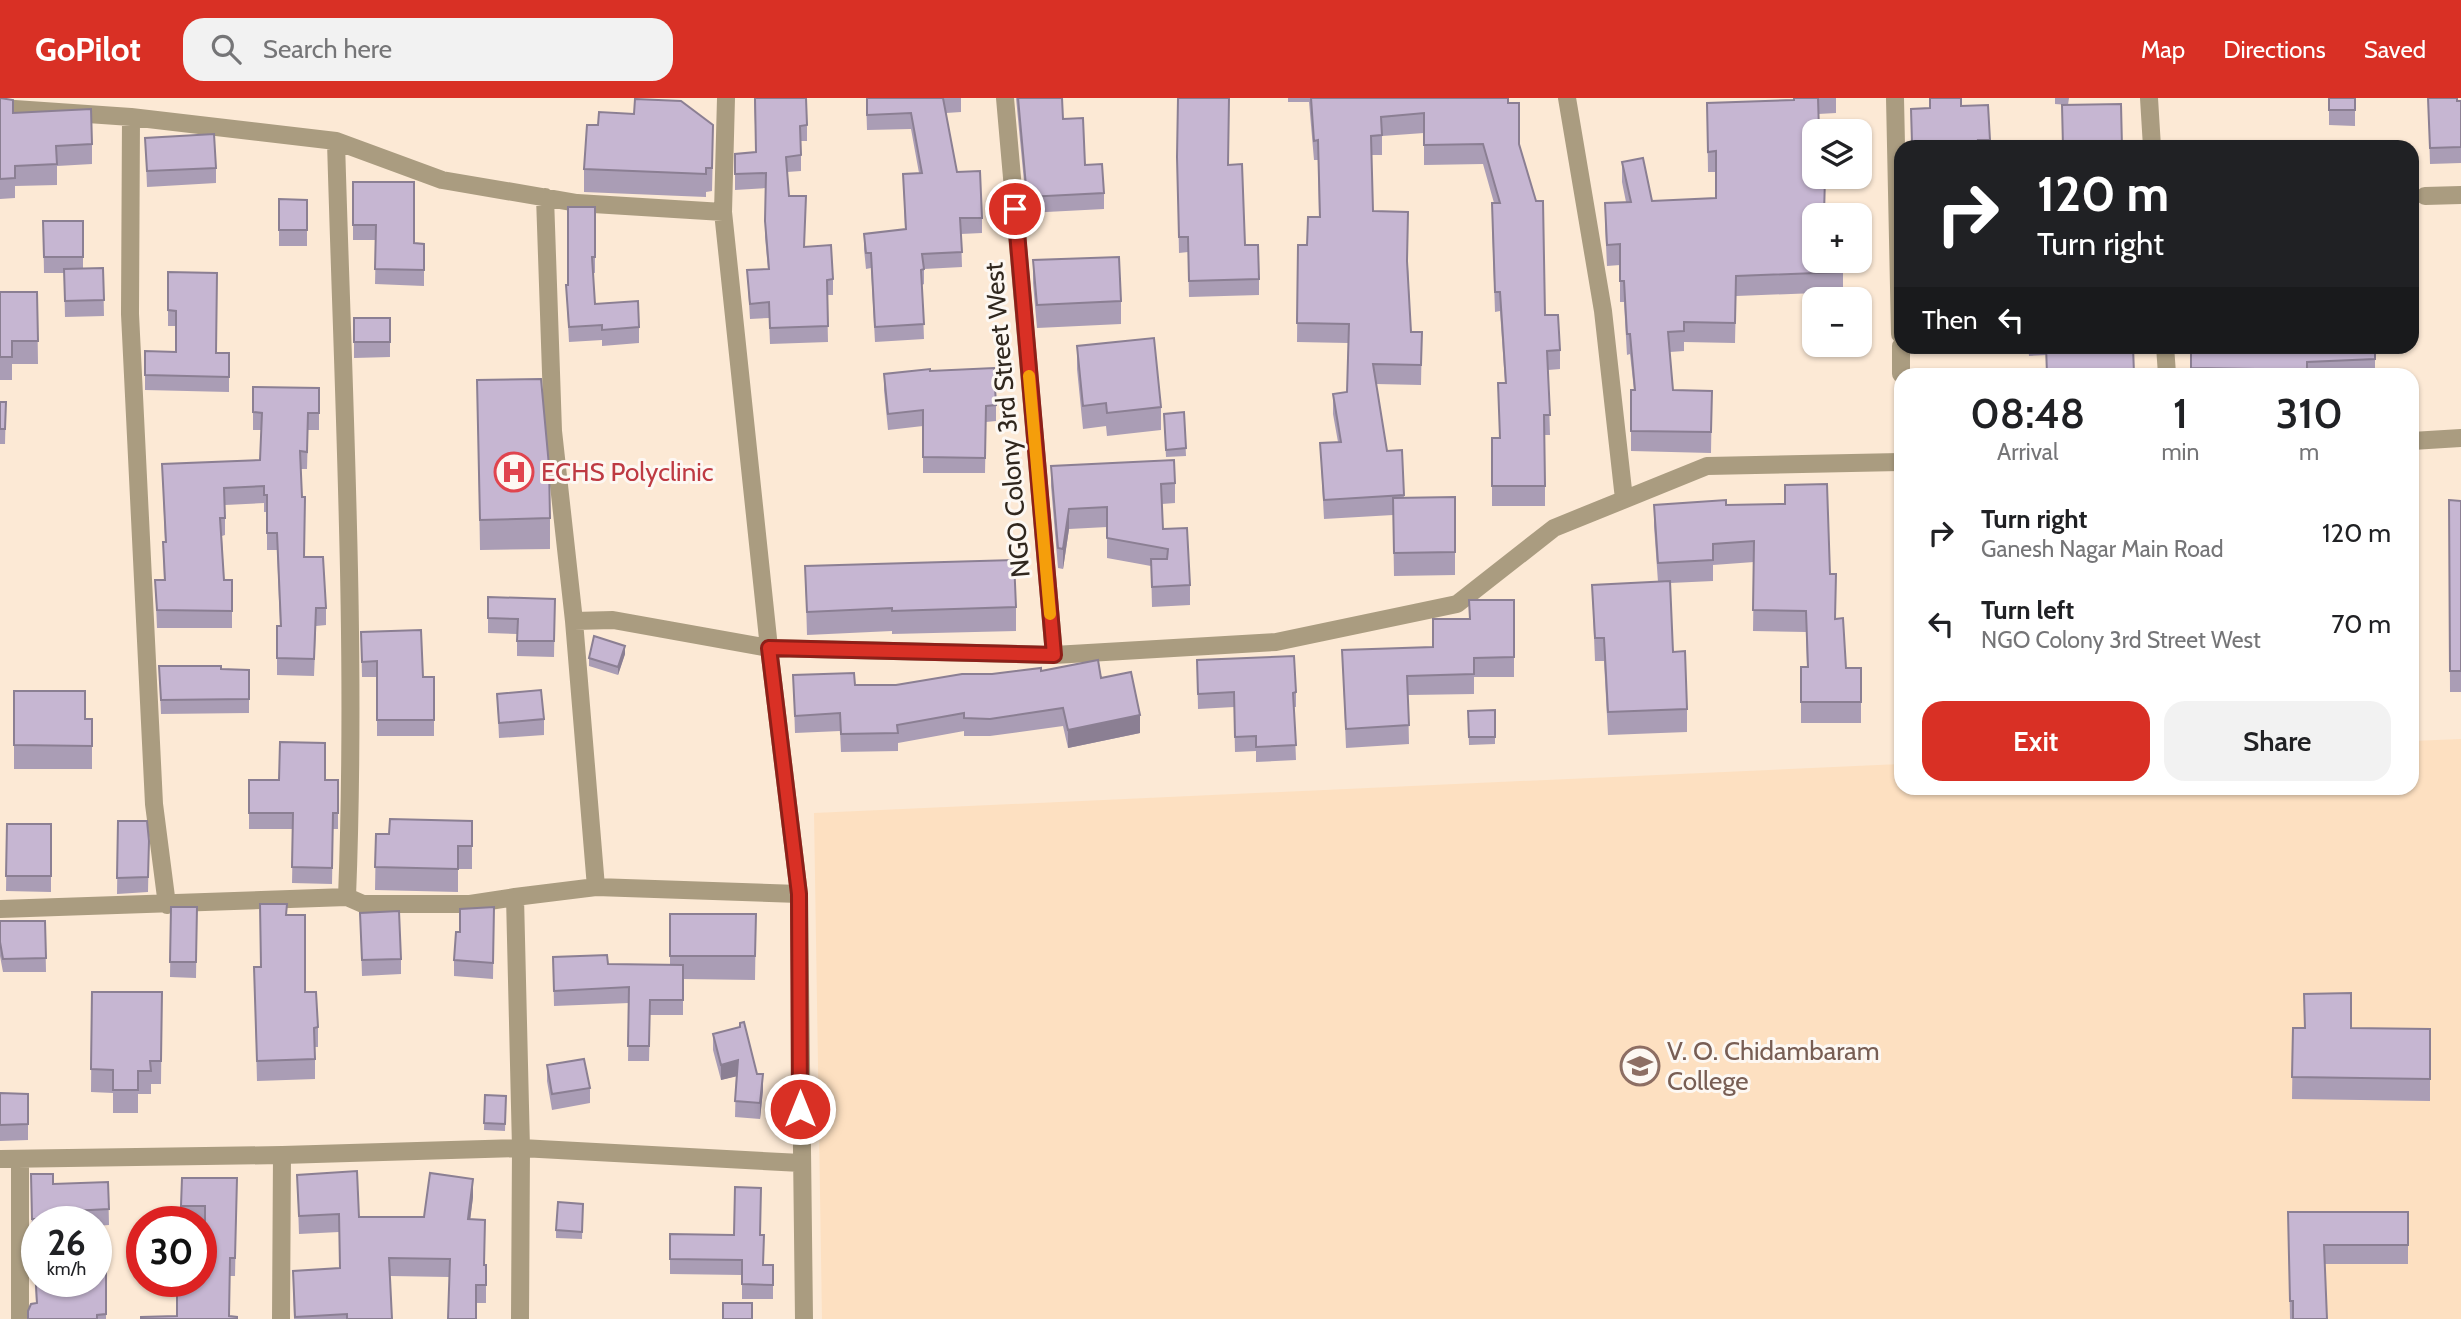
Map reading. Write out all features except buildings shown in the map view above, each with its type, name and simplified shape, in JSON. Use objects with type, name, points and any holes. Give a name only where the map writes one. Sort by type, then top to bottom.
[{"type":"street","points":[[726,98],[723,212],[769,648],[799,894],[804,1319]]},
{"type":"street","name":"NGO Colony 3rd Street West","points":[[1005,98],[1054,655]]},
{"type":"street","points":[[1567,98],[1602,311],[1624,499]]},
{"type":"street","points":[[1895,98],[1896,140]]},
{"type":"street","points":[[2149,98],[2152,140]]},
{"type":"street","points":[[0,108],[131,117],[336,141],[442,180],[577,203],[723,212]]},
{"type":"street","points":[[131,117],[130,314],[154,804],[167,905]]},
{"type":"street","points":[[336,141],[350,663],[351,791],[347,897]]},
{"type":"street","points":[[2426,196],[2461,195]]},
{"type":"street","points":[[545,197],[552,431],[574,621],[596,887]]},
{"type":"street","points":[[2419,441],[2461,438]]},
{"type":"street","points":[[574,621],[612,620],[769,648],[1054,655],[1276,642],[1457,604],[1554,528],[1707,466],[1894,462]]},
{"type":"street","points":[[0,909],[347,897],[363,904],[470,904],[596,887],[799,894]]},
{"type":"street","points":[[515,897],[521,1148],[520,1319]]},
{"type":"street","points":[[0,1159],[521,1148],[801,1163]]},
{"type":"street","points":[[281,1319],[282,1155]]},
{"type":"street","points":[[20,1160],[20,1319]]},
{"type":"shaded area","name":"V. O. Chidambaram College","points":[[2461,739],[2461,1319],[822,1319],[814,813],[1894,764],[1894,795],[2419,795],[2419,741]]},
{"type":"slow traffic","points":[[1029,376],[1050,614]]},
{"type":"place","name":"ECHS Polyclinic","points":[[514,472]]},
{"type":"place","name":"V. O. Chidambaram College","points":[[1640,1066]]},
{"type":"route","points":[[800,1109],[799,894],[769,648],[1054,655],[1015,209]]}]
